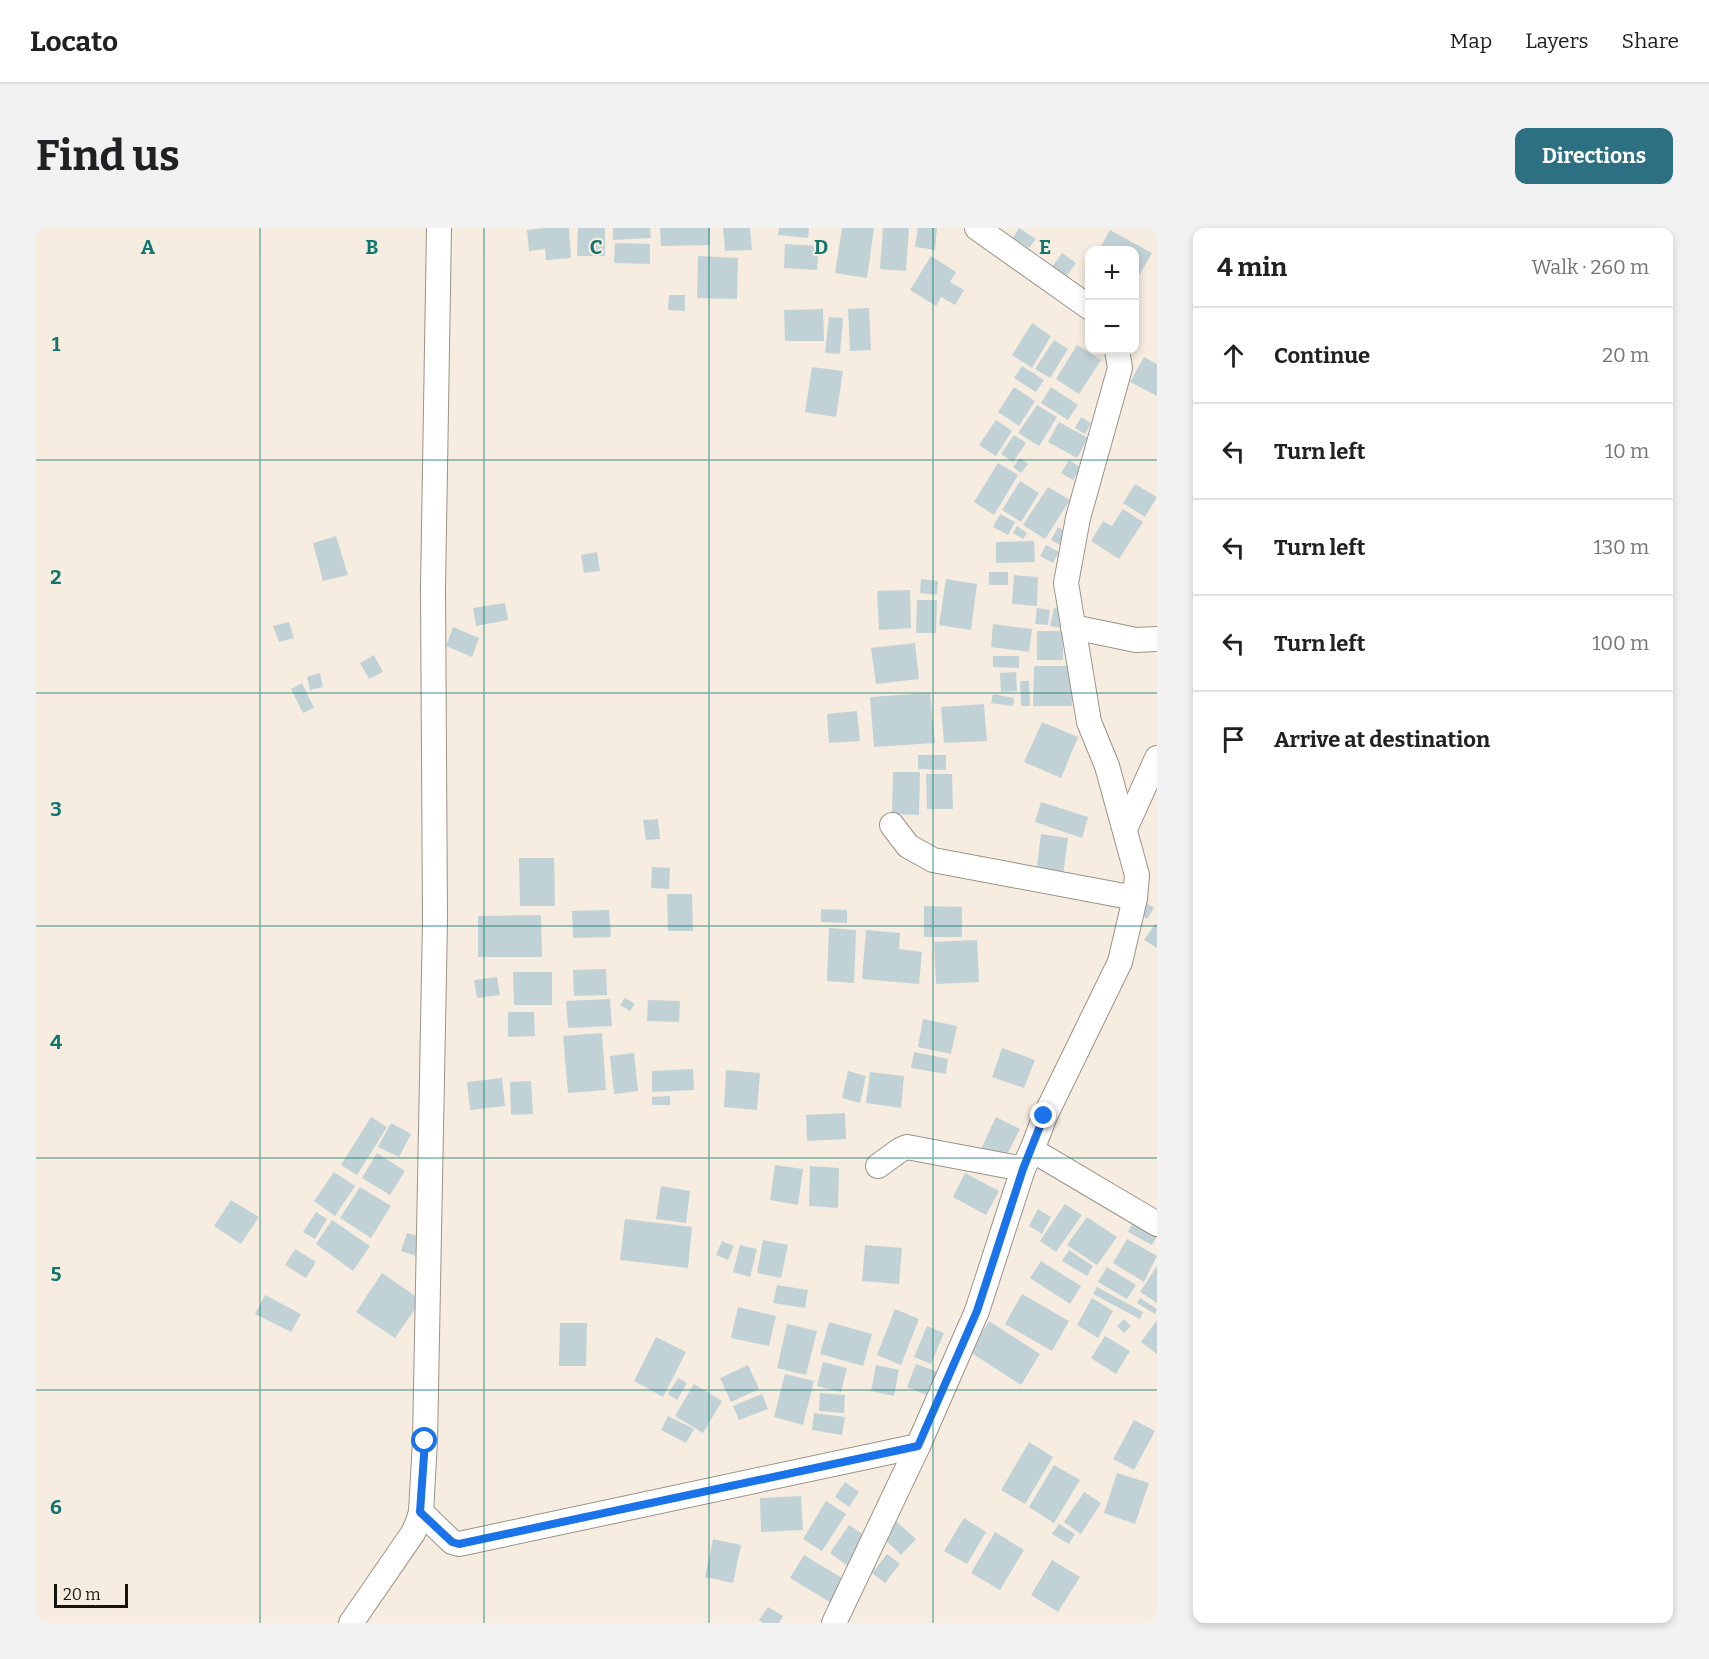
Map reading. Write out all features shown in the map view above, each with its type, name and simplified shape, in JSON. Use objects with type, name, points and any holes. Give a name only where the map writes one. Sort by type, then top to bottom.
[{"type":"street","points":[[351,1623],[424,1515],[435,921],[433,588],[440,228]]},
{"type":"street","points":[[977,228],[1085,305]]},
{"type":"street","points":[[834,1623],[918,1446],[977,1311],[1044,1116],[1120,962],[1135,898],[1137,875],[1125,829],[1107,766],[1089,722],[1066,583],[1078,518],[1120,368],[1118,354]]},
{"type":"street","points":[[1073,627],[1136,640],[1157,639]]},
{"type":"street","points":[[1125,829],[1157,758]]},
{"type":"street","points":[[892,825],[909,846],[933,860],[1135,898]]},
{"type":"street","points":[[878,1166],[907,1147],[1028,1160],[1157,1224]]},
{"type":"street","points":[[424,1515],[452,1542],[459,1544],[918,1446]]},
{"type":"building","points":[[569,228],[571,258],[546,260],[545,249],[529,251],[527,230]]},
{"type":"building","points":[[578,228],[605,228],[605,256],[577,256]]},
{"type":"building","points":[[613,228],[650,228],[651,238],[613,240]]},
{"type":"building","points":[[660,228],[710,228],[710,245],[661,246]]},
{"type":"building","points":[[723,228],[750,228],[752,250],[725,251]]},
{"type":"building","points":[[779,228],[809,228],[808,238],[778,235]]},
{"type":"building","points":[[842,228],[874,228],[867,278],[835,273]]},
{"type":"building","points":[[883,228],[909,228],[906,271],[880,269]]},
{"type":"building","points":[[918,228],[937,228],[935,250],[915,247]]},
{"type":"building","points":[[1019,228],[1036,239],[1029,248],[1013,238]]},
{"type":"building","points":[[1110,230],[1152,253],[1139,275],[1139,246],[1101,246]]},
{"type":"building","points":[[615,243],[650,244],[650,264],[614,263]]},
{"type":"building","points":[[785,244],[819,246],[817,270],[784,268]]},
{"type":"building","points":[[1062,253],[1076,263],[1061,284],[1047,274]]},
{"type":"building","points":[[698,256],[738,258],[737,299],[697,298]]},
{"type":"building","points":[[931,256],[956,272],[950,282],[964,290],[955,305],[941,297],[936,306],[910,290]]},
{"type":"building","points":[[669,295],[685,295],[685,311],[668,310]]},
{"type":"building","points":[[869,308],[871,350],[850,351],[848,309]]},
{"type":"building","points":[[823,309],[824,341],[785,341],[784,310]]},
{"type":"building","points":[[829,317],[843,318],[840,354],[825,353]]},
{"type":"building","points":[[1032,323],[1051,336],[1032,368],[1012,355]]},
{"type":"building","points":[[1054,340],[1068,349],[1050,378],[1035,369]]},
{"type":"building","points":[[1077,345],[1085,350],[1085,354],[1091,354],[1101,360],[1079,394],[1056,379]]},
{"type":"building","points":[[1144,357],[1157,364],[1157,396],[1130,382]]},
{"type":"building","points":[[1022,366],[1044,380],[1036,392],[1014,378]]},
{"type":"building","points":[[812,367],[843,371],[836,417],[805,412]]},
{"type":"building","points":[[1014,387],[1035,401],[1019,426],[998,412]]},
{"type":"building","points":[[1051,387],[1078,405],[1068,420],[1041,403]]},
{"type":"building","points":[[1037,405],[1057,417],[1039,446],[1018,433]]},
{"type":"building","points":[[1081,417],[1091,423],[1085,434],[1075,428]]},
{"type":"building","points":[[996,420],[1012,431],[996,456],[979,445]]},
{"type":"building","points":[[1059,422],[1088,438],[1077,458],[1048,442]]},
{"type":"building","points":[[1014,435],[1026,443],[1013,462],[1001,454]]},
{"type":"building","points":[[1020,458],[1028,464],[1021,473],[1013,467]]},
{"type":"building","points":[[1069,460],[1081,468],[1073,480],[1061,473]]},
{"type":"building","points":[[998,463],[1018,475],[994,515],[974,502]]},
{"type":"building","points":[[1020,481],[1039,493],[1021,522],[1002,510]]},
{"type":"building","points":[[1135,484],[1157,497],[1145,517],[1123,503]]},
{"type":"building","points":[[1048,487],[1070,500],[1045,539],[1023,525]]},
{"type":"building","points":[[1123,509],[1143,522],[1119,559],[1091,541],[1103,521],[1112,526]]},
{"type":"building","points":[[1000,514],[1015,522],[1008,535],[993,527]]},
{"type":"building","points":[[1017,526],[1027,533],[1023,539],[1013,533]]},
{"type":"building","points":[[1058,527],[1069,533],[1062,546],[1051,540]]},
{"type":"building","points":[[336,536],[348,575],[323,581],[313,543]]},
{"type":"building","points":[[1034,541],[1035,562],[996,563],[996,542]]},
{"type":"building","points":[[1046,545],[1059,552],[1053,563],[1040,556]]},
{"type":"building","points":[[597,552],[600,571],[584,573],[581,555]]},
{"type":"building","points":[[989,572],[1008,572],[1008,585],[989,585]]},
{"type":"building","points":[[1014,575],[1038,577],[1037,606],[1012,604]]},
{"type":"building","points":[[921,579],[938,581],[937,595],[920,593]]},
{"type":"building","points":[[946,579],[977,584],[971,630],[939,625]]},
{"type":"building","points":[[910,590],[911,628],[879,630],[877,591]]},
{"type":"building","points":[[917,600],[937,600],[936,633],[916,633]]},
{"type":"building","points":[[505,603],[508,620],[476,626],[473,608]]},
{"type":"building","points":[[1037,608],[1050,610],[1048,625],[1035,624]]},
{"type":"building","points":[[1054,608],[1066,610],[1063,628],[1050,626]]},
{"type":"building","points":[[289,622],[294,638],[279,642],[273,626]]},
{"type":"building","points":[[993,624],[1032,629],[1029,652],[991,647]]},
{"type":"building","points":[[453,627],[479,638],[472,657],[446,646]]},
{"type":"building","points":[[1037,631],[1063,631],[1063,660],[1037,660]]},
{"type":"building","points":[[915,643],[919,679],[876,684],[871,648]]},
{"type":"building","points":[[374,655],[383,672],[369,679],[360,663]]},
{"type":"building","points":[[993,656],[1019,656],[1019,668],[993,667]]},
{"type":"building","points":[[1034,666],[1071,666],[1072,706],[1033,706]]},
{"type":"building","points":[[1016,672],[1017,691],[1001,692],[1000,673]]},
{"type":"building","points":[[320,673],[323,687],[310,690],[307,677]]},
{"type":"building","points":[[1020,681],[1029,681],[1030,706],[1021,706]]},
{"type":"building","points":[[302,683],[314,708],[303,713],[291,689]]},
{"type":"building","points":[[930,693],[935,743],[874,747],[870,697]]},
{"type":"building","points":[[993,694],[1014,698],[1013,706],[991,703]]},
{"type":"building","points":[[984,704],[987,741],[944,743],[941,707]]},
{"type":"building","points":[[857,711],[860,741],[829,743],[827,714]]},
{"type":"building","points":[[1042,722],[1078,737],[1061,778],[1024,762]]},
{"type":"building","points":[[918,755],[946,755],[946,770],[918,769]]},
{"type":"building","points":[[893,772],[920,772],[919,815],[892,814]]},
{"type":"building","points":[[926,774],[952,774],[953,809],[927,809]]},
{"type":"building","points":[[1041,802],[1088,817],[1082,838],[1035,822]]},
{"type":"building","points":[[658,819],[660,839],[646,840],[643,820]]},
{"type":"building","points":[[1041,834],[1068,838],[1063,876],[1036,873]]},
{"type":"building","points":[[519,858],[554,858],[555,906],[520,906]]},
{"type":"building","points":[[652,867],[670,868],[669,889],[651,888]]},
{"type":"building","points":[[667,894],[692,894],[693,931],[668,931]]},
{"type":"building","points":[[1145,902],[1154,908],[1147,919],[1138,913]]},
{"type":"building","points":[[924,906],[962,907],[962,937],[924,937]]},
{"type":"building","points":[[821,909],[847,910],[847,923],[821,922]]},
{"type":"building","points":[[609,910],[611,937],[573,938],[572,911]]},
{"type":"building","points":[[541,915],[542,957],[478,957],[478,916]]},
{"type":"building","points":[[1155,924],[1157,925],[1157,948],[1144,940]]},
{"type":"building","points":[[829,928],[856,930],[854,983],[827,981]]},
{"type":"building","points":[[866,930],[900,933],[899,949],[922,952],[919,984],[862,979]]},
{"type":"building","points":[[977,940],[979,982],[936,984],[934,942]]},
{"type":"building","points":[[606,969],[607,995],[574,996],[573,970]]},
{"type":"building","points":[[513,972],[552,972],[552,1005],[514,1005]]},
{"type":"building","points":[[497,977],[500,995],[477,998],[474,980]]},
{"type":"building","points":[[625,998],[635,1004],[630,1011],[620,1005]]},
{"type":"building","points":[[610,999],[612,1026],[568,1028],[566,1001]]},
{"type":"building","points":[[648,1000],[680,1001],[679,1022],[647,1021]]},
{"type":"building","points":[[508,1012],[534,1012],[535,1036],[508,1037]]},
{"type":"building","points":[[923,1019],[957,1026],[951,1054],[918,1047]]},
{"type":"building","points":[[602,1033],[606,1090],[568,1093],[563,1036]]},
{"type":"building","points":[[1002,1048],[1035,1060],[1024,1088],[992,1077]]},
{"type":"building","points":[[914,1052],[948,1059],[946,1074],[911,1068]]},
{"type":"building","points":[[634,1053],[638,1091],[614,1094],[610,1056]]},
{"type":"building","points":[[693,1069],[694,1090],[652,1092],[652,1071]]},
{"type":"building","points":[[726,1070],[760,1073],[757,1110],[724,1107]]},
{"type":"building","points":[[848,1071],[866,1076],[860,1103],[842,1098]]},
{"type":"building","points":[[870,1072],[904,1076],[901,1108],[866,1103]]},
{"type":"building","points":[[502,1078],[505,1106],[470,1110],[467,1082]]},
{"type":"building","points":[[531,1081],[533,1114],[511,1115],[510,1082]]},
{"type":"building","points":[[670,1096],[670,1105],[652,1105],[652,1097]]},
{"type":"building","points":[[845,1113],[846,1139],[807,1141],[806,1115]]},
{"type":"building","points":[[371,1117],[387,1127],[357,1175],[341,1165]]},
{"type":"building","points":[[996,1117],[1020,1129],[1002,1164],[979,1153]]},
{"type":"building","points":[[391,1123],[411,1134],[399,1157],[378,1147]]},
{"type":"building","points":[[377,1153],[405,1171],[390,1195],[362,1178]]},
{"type":"building","points":[[775,1165],[803,1169],[798,1205],[770,1200]]},
{"type":"building","points":[[810,1166],[839,1168],[838,1208],[809,1206]]},
{"type":"building","points":[[334,1172],[355,1186],[335,1216],[314,1201]]},
{"type":"building","points":[[965,1173],[999,1191],[986,1215],[953,1197]]},
{"type":"building","points":[[661,1186],[690,1191],[686,1223],[656,1219]]},
{"type":"building","points":[[360,1187],[391,1206],[371,1238],[340,1218]]},
{"type":"building","points":[[231,1200],[259,1217],[241,1244],[214,1226]]},
{"type":"building","points":[[1065,1204],[1082,1215],[1056,1252],[1040,1241]]},
{"type":"building","points":[[1038,1209],[1051,1217],[1042,1234],[1029,1226]]},
{"type":"building","points":[[316,1212],[327,1219],[315,1239],[303,1232]]},
{"type":"building","points":[[1087,1217],[1117,1237],[1097,1265],[1067,1245]]},
{"type":"building","points":[[625,1219],[692,1227],[688,1268],[620,1260]]},
{"type":"building","points":[[332,1220],[370,1246],[353,1271],[316,1244]]},
{"type":"building","points":[[1133,1222],[1157,1236],[1152,1245],[1128,1232]]},
{"type":"building","points":[[407,1233],[422,1237],[416,1256],[401,1251]]},
{"type":"building","points":[[1127,1239],[1157,1256],[1144,1282],[1113,1263]]},
{"type":"building","points":[[763,1240],[788,1245],[781,1278],[757,1273]]},
{"type":"building","points":[[722,1241],[734,1246],[728,1260],[716,1255]]},
{"type":"building","points":[[740,1245],[757,1249],[750,1277],[733,1272]]},
{"type":"building","points":[[865,1245],[902,1248],[899,1284],[862,1281]]},
{"type":"building","points":[[295,1249],[316,1262],[306,1278],[285,1265]]},
{"type":"building","points":[[1069,1250],[1093,1266],[1087,1276],[1062,1261]]},
{"type":"building","points":[[1041,1261],[1081,1286],[1070,1304],[1030,1278]]},
{"type":"building","points":[[1157,1266],[1157,1303],[1140,1292]]},
{"type":"building","points":[[1107,1267],[1136,1285],[1127,1299],[1098,1282]]},
{"type":"building","points":[[382,1273],[421,1300],[395,1338],[356,1312]]},
{"type":"building","points":[[777,1285],[808,1290],[805,1308],[773,1303]]},
{"type":"building","points":[[1097,1287],[1143,1312],[1140,1319],[1093,1294]]},
{"type":"building","points":[[1022,1294],[1069,1321],[1052,1351],[1005,1324]]},
{"type":"building","points":[[265,1295],[301,1314],[291,1332],[255,1314]]},
{"type":"building","points":[[1092,1298],[1113,1311],[1098,1338],[1077,1325]]},
{"type":"building","points":[[1140,1298],[1157,1309],[1155,1314],[1137,1303]]},
{"type":"building","points":[[738,1307],[776,1316],[769,1346],[731,1338]]},
{"type":"building","points":[[895,1309],[919,1319],[901,1365],[877,1355]]},
{"type":"building","points":[[1124,1319],[1131,1326],[1124,1333],[1117,1326]]},
{"type":"building","points":[[1157,1320],[1157,1354],[1141,1342]]},
{"type":"building","points":[[989,1321],[1040,1354],[1021,1385],[970,1352]]},
{"type":"building","points":[[829,1322],[872,1334],[863,1366],[820,1354]]},
{"type":"building","points":[[560,1323],[587,1323],[586,1366],[559,1366]]},
{"type":"building","points":[[787,1324],[817,1331],[806,1375],[777,1368]]},
{"type":"building","points":[[927,1326],[944,1333],[931,1364],[914,1357]]},
{"type":"building","points":[[1105,1336],[1130,1351],[1116,1374],[1091,1358]]},
{"type":"building","points":[[656,1337],[686,1352],[663,1397],[634,1381]]},
{"type":"building","points":[[823,1362],[847,1368],[841,1392],[817,1386]]},
{"type":"building","points":[[916,1364],[938,1372],[929,1396],[907,1387]]},
{"type":"building","points":[[748,1365],[759,1389],[731,1402],[720,1378]]},
{"type":"building","points":[[876,1365],[899,1370],[894,1396],[871,1391]]},
{"type":"building","points":[[785,1374],[814,1381],[803,1425],[774,1417]]},
{"type":"building","points":[[678,1378],[687,1383],[677,1400],[668,1394]]},
{"type":"building","points":[[694,1384],[722,1401],[703,1433],[675,1416]]},
{"type":"building","points":[[820,1393],[845,1395],[844,1413],[819,1411]]},
{"type":"building","points":[[762,1394],[768,1409],[739,1420],[733,1406]]},
{"type":"building","points":[[814,1413],[845,1417],[842,1435],[812,1430]]},
{"type":"building","points":[[668,1416],[694,1429],[686,1443],[661,1430]]},
{"type":"building","points":[[1134,1420],[1155,1431],[1134,1470],[1113,1459]]},
{"type":"building","points":[[1029,1442],[1053,1457],[1025,1504],[1001,1490]]},
{"type":"building","points":[[1054,1465],[1080,1480],[1054,1523],[1029,1507]]},
{"type":"building","points":[[1117,1473],[1149,1483],[1135,1524],[1104,1513]]},
{"type":"building","points":[[845,1482],[859,1492],[849,1507],[835,1497]]},
{"type":"building","points":[[1084,1492],[1101,1503],[1081,1534],[1064,1522]]},
{"type":"building","points":[[801,1496],[803,1530],[761,1532],[760,1498]]},
{"type":"building","points":[[826,1501],[846,1514],[822,1551],[803,1539]]},
{"type":"building","points":[[964,1518],[986,1532],[967,1564],[944,1551]]},
{"type":"building","points":[[897,1522],[916,1539],[901,1555],[883,1538]]},
{"type":"building","points":[[1059,1524],[1075,1534],[1069,1544],[1052,1534]]},
{"type":"building","points":[[849,1525],[869,1538],[849,1567],[830,1553]]},
{"type":"building","points":[[995,1532],[1024,1550],[1000,1590],[971,1573]]},
{"type":"building","points":[[713,1539],[741,1545],[733,1583],[705,1577]]},
{"type":"building","points":[[887,1554],[900,1564],[885,1583],[872,1573]]},
{"type":"building","points":[[804,1555],[847,1581],[833,1604],[790,1578]]},
{"type":"building","points":[[1052,1560],[1080,1577],[1058,1612],[1031,1595]]},
{"type":"building","points":[[768,1607],[783,1616],[779,1623],[763,1623],[759,1620]]},
{"type":"route","points":[[425,1441],[420,1512],[452,1542],[459,1544],[918,1446],[977,1311],[1023,1169],[1044,1116]]}]
